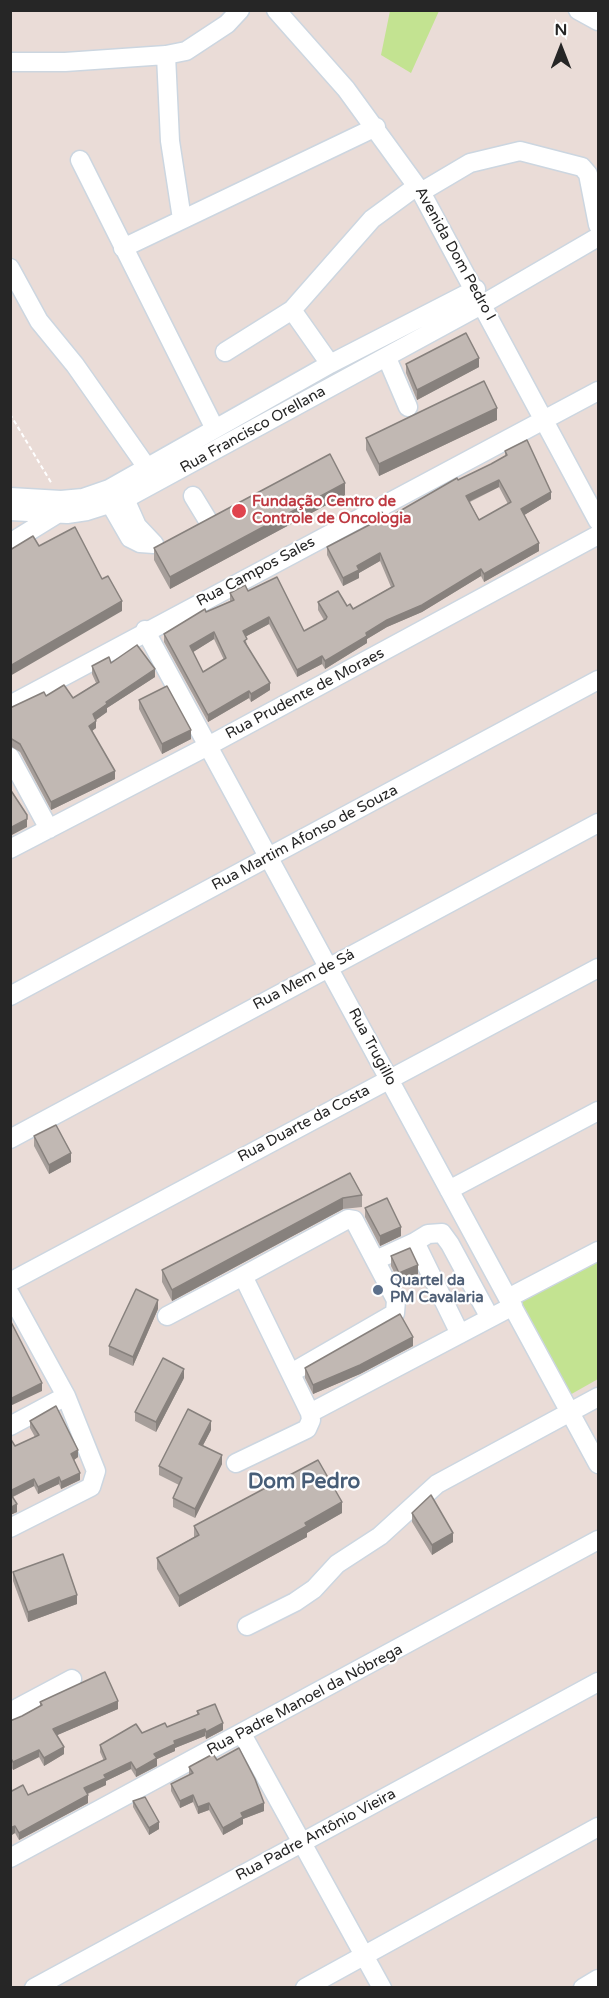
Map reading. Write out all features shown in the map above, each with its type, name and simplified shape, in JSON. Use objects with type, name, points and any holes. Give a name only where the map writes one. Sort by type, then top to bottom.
[{"type":"street","points":[[10,62],[65,62],[166,55],[186,51],[228,24],[240,10]]},
{"type":"street","name":"Avenida Dom Pedro I","points":[[276,10],[327,66],[376,127],[419,189],[598,522]]},
{"type":"street","points":[[578,10],[598,21]]},
{"type":"street","points":[[166,55],[170,141],[182,219]]},
{"type":"street","points":[[123,248],[376,127]]},
{"type":"street","points":[[225,352],[292,310],[372,219],[419,189],[470,163],[520,151],[582,167],[588,174],[598,225]]},
{"type":"street","points":[[80,160],[214,429]]},
{"type":"street","points":[[479,297],[598,237]]},
{"type":"street","points":[[10,268],[39,321],[75,365],[153,476]]},
{"type":"street","name":"Rua Francisco Orellana","points":[[85,504],[109,489],[153,476],[387,358],[479,297]]},
{"type":"street","name":"Rua Francisco Orellana","points":[[10,511],[118,502],[214,429],[330,364],[479,297]]},
{"type":"street","points":[[292,310],[330,364]]},
{"type":"street","points":[[387,358],[408,407]]},
{"type":"street","name":"Rua Campos Sales","points":[[10,705],[145,630],[598,391]]},
{"type":"street","points":[[193,496],[207,519]]},
{"type":"street","name":"Rua Francisco Orellana","points":[[10,497],[59,507]]},
{"type":"street","points":[[10,543],[59,507]]},
{"type":"street","name":"Rua Prudente de Moraes","points":[[10,849],[208,746],[598,535]]},
{"type":"street","name":"Rua Trugillo","points":[[145,630],[570,1413],[593,1442],[598,1464]]},
{"type":"street","name":"Rua Martim Afonso de Souza","points":[[10,996],[598,680]]},
{"type":"street","points":[[10,757],[49,829]]},
{"type":"street","name":"Rua Mem de Sá","points":[[10,1139],[598,823]]},
{"type":"street","name":"Rua Duarte da Costa","points":[[10,1282],[598,968]]},
{"type":"street","points":[[449,1190],[598,1111]]},
{"type":"street","points":[[166,1316],[348,1219],[357,1223],[396,1300],[395,1313],[291,1373]]},
{"type":"street","points":[[376,1260],[428,1234],[442,1233],[490,1318]]},
{"type":"street","points":[[415,1242],[460,1334]]},
{"type":"street","points":[[310,1413],[490,1318],[510,1302],[598,1251]]},
{"type":"street","points":[[236,1463],[307,1429],[311,1420],[310,1413],[243,1276]]},
{"type":"street","points":[[10,1294],[66,1396],[94,1464],[95,1480],[91,1487],[10,1528]]},
{"type":"street","points":[[10,1426],[66,1396]]},
{"type":"street","points":[[248,1626],[296,1602],[314,1589],[337,1564],[380,1536],[437,1484],[598,1397]]},
{"type":"street","name":"Rua Padre Manoel da Nóbrega","points":[[10,1858],[598,1540]]},
{"type":"street","points":[[10,1712],[72,1679]]},
{"type":"street","name":"Rua Padre Antônio Vieira","points":[[34,1988],[598,1682]]},
{"type":"street","points":[[242,1734],[382,1988]]},
{"type":"street","points":[[305,1988],[598,1827]]},
{"type":"street","points":[[583,1988],[598,1979]]},
{"type":"path","points":[[10,414],[59,507]]},
{"type":"green space","points":[[390,11],[439,11],[411,73],[381,55]]},
{"type":"green space","points":[[598,1256],[598,1379],[568,1396],[516,1303]]},
{"type":"building","points":[[466,333],[479,358],[417,390],[406,364]]},
{"type":"building","points":[[484,381],[497,408],[379,464],[366,438]]},
{"type":"building","points":[[527,440],[551,492],[521,509],[539,543],[484,574],[481,569],[422,605],[387,620],[366,633],[367,636],[325,661],[322,656],[297,670],[269,617],[243,631],[247,639],[244,641],[270,683],[251,694],[249,691],[208,715],[164,634],[205,609],[206,612],[234,600],[230,593],[245,585],[248,591],[277,577],[304,631],[326,619],[318,602],[338,591],[347,606],[350,604],[353,609],[394,586],[380,553],[357,566],[359,570],[343,578],[327,547],[371,524],[369,519],[382,512],[386,519],[457,478],[458,480],[491,464],[507,455],[505,451]],"holes":[[[499,480],[511,502],[479,520],[466,496]],[[214,632],[226,658],[203,672],[190,646]]]},
{"type":"building","points":[[330,454],[345,483],[170,577],[154,548]]},
{"type":"building","points":[[75,527],[102,579],[108,576],[122,601],[10,666],[10,550],[33,536],[39,546]]},
{"type":"building","points":[[137,645],[155,669],[106,702],[107,704],[93,714],[96,721],[89,726],[115,771],[51,802],[20,744],[10,738],[10,708],[44,692],[46,696],[64,685],[73,698],[99,682],[92,666],[109,657],[111,663]]},
{"type":"building","points":[[167,686],[191,730],[162,744],[139,700]]},
{"type":"building","points":[[10,789],[27,815],[27,819],[10,828]]},
{"type":"building","points":[[56,1125],[71,1153],[49,1165],[34,1136]]},
{"type":"building","points":[[350,1173],[362,1195],[343,1198],[172,1290],[162,1270]]},
{"type":"building","points":[[387,1198],[401,1227],[380,1236],[365,1208]]},
{"type":"building","points":[[410,1248],[418,1265],[399,1273],[391,1256]]},
{"type":"building","points":[[136,1289],[158,1300],[133,1357],[109,1346]]},
{"type":"building","points":[[400,1314],[413,1337],[360,1365],[313,1385],[305,1368]]},
{"type":"building","points":[[10,1320],[42,1383],[10,1399]]},
{"type":"building","points":[[163,1358],[184,1369],[156,1422],[135,1412]]},
{"type":"building","points":[[56,1406],[78,1450],[71,1454],[80,1473],[61,1482],[59,1477],[38,1487],[34,1479],[10,1491],[10,1438],[15,1446],[39,1435],[30,1421]]},
{"type":"building","points":[[188,1409],[211,1421],[199,1444],[222,1455],[195,1509],[173,1498],[182,1478],[159,1466]]},
{"type":"building","points":[[318,1460],[342,1502],[305,1523],[307,1526],[179,1596],[157,1558],[199,1535],[194,1526]]},
{"type":"building","points":[[10,1493],[17,1504],[10,1508]]},
{"type":"building","points":[[431,1495],[453,1533],[432,1545],[412,1513]]},
{"type":"building","points":[[63,1554],[77,1595],[28,1612],[13,1572]]},
{"type":"building","points":[[105,1672],[118,1701],[53,1729],[64,1747],[44,1758],[39,1750],[13,1762],[10,1757],[10,1721],[42,1705],[40,1702]]},
{"type":"building","points":[[215,1704],[223,1723],[206,1732],[205,1729],[174,1741],[175,1744],[154,1754],[157,1758],[136,1770],[131,1762],[104,1775],[106,1778],[84,1788],[88,1795],[19,1833],[15,1826],[10,1828],[10,1792],[23,1785],[28,1795],[106,1759],[100,1745],[136,1724],[142,1733],[165,1723],[167,1727],[199,1714],[197,1711]]},
{"type":"building","points":[[239,1748],[264,1803],[241,1813],[243,1817],[223,1828],[209,1803],[198,1807],[193,1795],[180,1801],[171,1784],[193,1773],[189,1767],[213,1754],[217,1760]]},
{"type":"building","points":[[145,1797],[159,1822],[149,1828],[133,1801]]},
{"type":"place","name":"Fundação Centro de Controle de Oncologia","points":[[239,511]]},
{"type":"place","name":"Quartel da PM Cavalaria","points":[[378,1290]]},
{"type":"district","name":"Dom Pedro","points":[[304,1482]]}]
